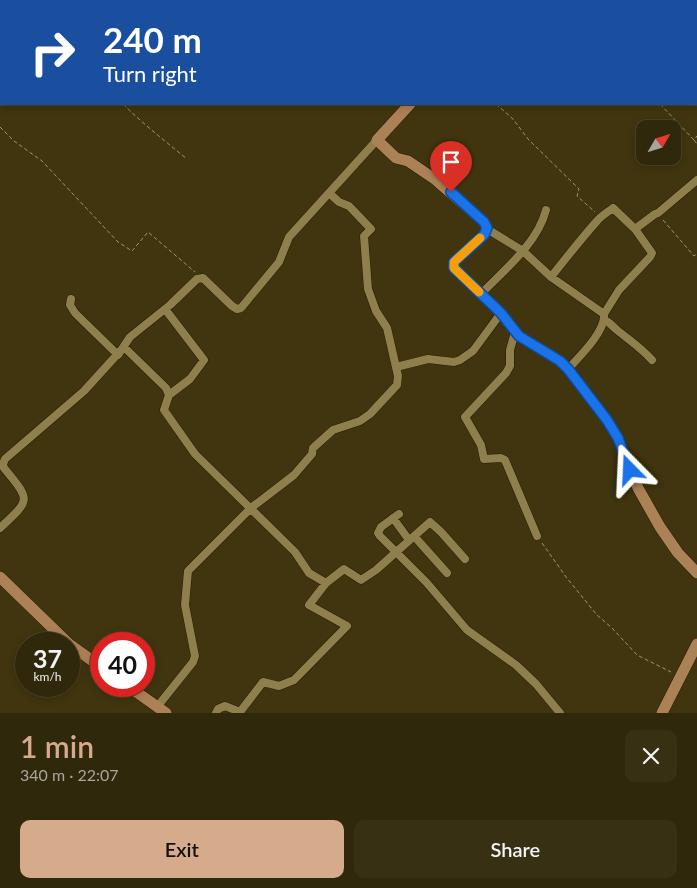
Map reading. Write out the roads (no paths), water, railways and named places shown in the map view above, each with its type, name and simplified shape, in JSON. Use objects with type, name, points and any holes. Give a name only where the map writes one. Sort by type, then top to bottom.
[{"type":"street","points":[[118,355],[130,337],[197,280],[203,278],[232,306],[237,309],[241,308],[279,262],[289,237],[409,105]]},
{"type":"street","points":[[377,140],[396,158],[408,161],[420,168],[451,192],[484,222],[487,228],[522,251],[551,277],[604,317],[652,360]]},
{"type":"street","points":[[635,229],[658,213],[697,180]]},
{"type":"street","points":[[144,697],[162,710],[193,662],[195,656],[185,605],[188,571],[250,508],[294,475],[312,454],[313,448],[333,430],[360,421],[370,414],[397,385],[398,376],[387,328],[376,311],[368,289],[363,244],[364,236],[371,229],[349,206],[339,202],[329,193]]},
{"type":"street","points":[[551,277],[597,220],[613,208],[635,229],[652,253],[635,275],[619,290],[597,334],[568,369]]},
{"type":"street","points":[[481,294],[522,251],[542,224],[546,210]]},
{"type":"street","points":[[487,228],[484,235],[454,262],[454,268],[501,313],[515,332],[532,345],[560,361],[568,369],[607,420],[618,438],[638,488],[660,527],[678,553],[697,573]]},
{"type":"street","points":[[71,299],[70,305],[83,322],[118,355]]},
{"type":"street","points":[[165,309],[204,360],[190,379],[169,395],[164,410],[195,454],[295,552],[309,573],[326,584]]},
{"type":"street","points":[[396,367],[428,359],[454,362],[460,360],[473,351],[501,313]]},
{"type":"street","points":[[515,332],[510,350],[510,366],[506,373],[465,417],[481,445],[484,459],[501,458],[504,460],[537,536]]},
{"type":"street","points":[[0,528],[18,512],[25,499],[20,486],[4,468],[5,459],[84,391],[124,347],[166,388],[169,395]]},
{"type":"street","points":[[447,573],[412,538],[396,516],[382,527],[378,533],[427,583],[467,630],[516,665],[536,684],[560,713]]},
{"type":"street","points":[[216,713],[218,709],[225,706],[240,712],[263,682],[279,686],[294,680],[347,626],[309,605],[326,584],[344,569],[361,580],[376,570],[395,551],[430,522],[442,532],[465,559]]},
{"type":"street","points":[[0,577],[57,632]]},
{"type":"street","points":[[662,713],[697,644]]}]
